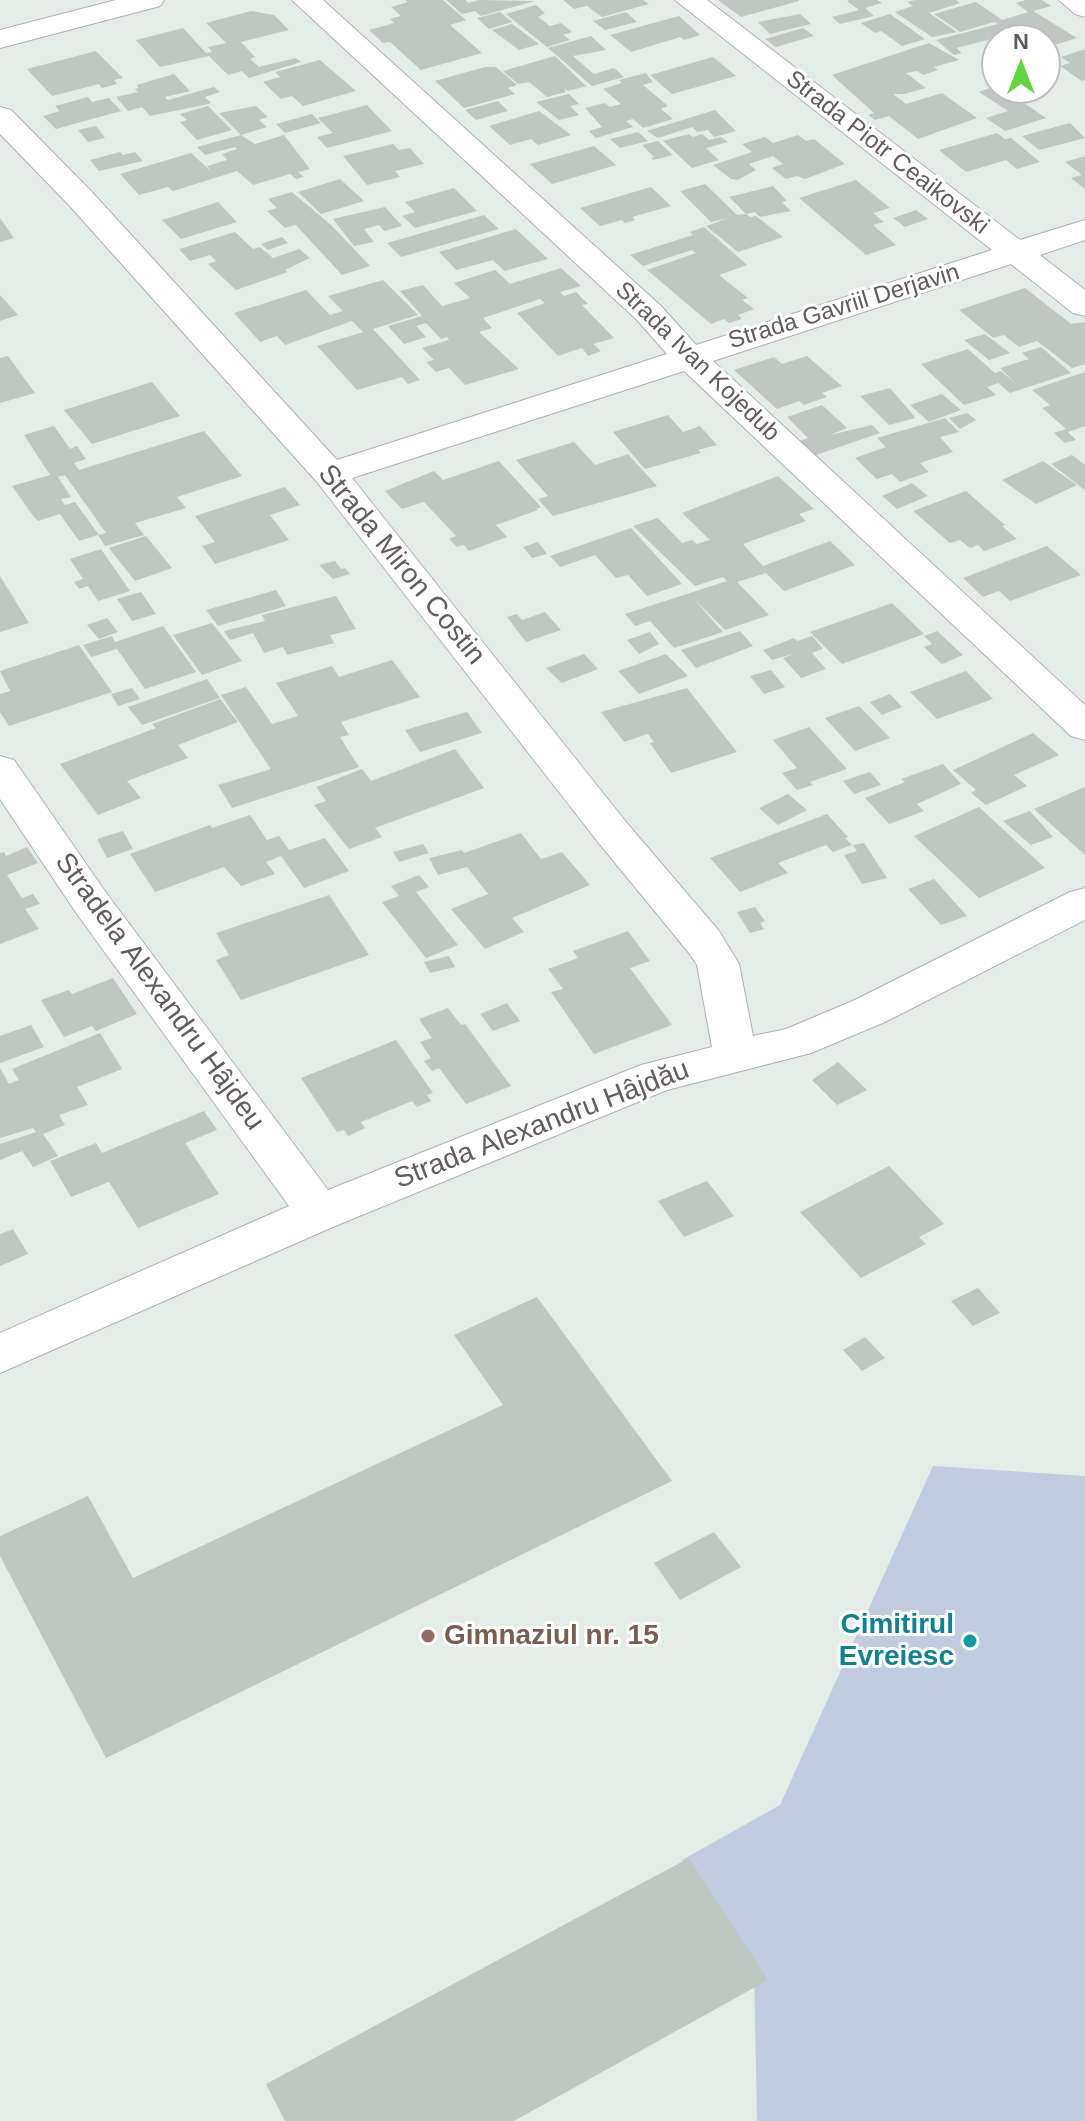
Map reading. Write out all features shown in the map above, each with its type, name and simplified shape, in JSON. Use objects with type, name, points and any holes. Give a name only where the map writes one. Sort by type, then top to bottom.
[{"type":"street","points":[[0,39],[150,0]]},
{"type":"street","name":"Strada Ivan Kojedub","points":[[306,0],[649,313],[788,452],[1085,727]]},
{"type":"street","name":"Strada Piotr Ceaikovski","points":[[689,0],[1085,306]]},
{"type":"street","points":[[1073,0],[1085,8]]},
{"type":"street","name":"Strada Miron Costin","points":[[0,116],[79,197],[330,474],[612,832],[704,942],[718,964],[735,1055]]},
{"type":"street","name":"Strada Gavriil Derjavin","points":[[330,474],[1085,230]]},
{"type":"street","name":"Stradela Alexandru Hâjdeu","points":[[0,769],[92,904],[195,1040],[319,1213]]},
{"type":"street","name":"Strada Alexandru Hâjdău","points":[[0,1354],[319,1213],[657,1076],[796,1042],[870,1011],[1085,902]]},
{"type":"shaded area","name":"Cimitirul Evreiesc","points":[[933,1466],[1085,1476],[1085,2121],[757,2121],[754,1966],[682,1860],[780,1805]]},
{"type":"building","points":[[405,0],[443,0],[466,20],[450,25],[482,53],[421,70],[390,42],[383,43],[369,30],[394,23],[390,19],[401,16],[391,7],[408,2]]},
{"type":"building","points":[[446,0],[465,0],[468,3],[479,0],[535,1],[481,16],[475,11],[462,14]]},
{"type":"building","points":[[563,0],[643,0],[649,4],[602,17],[587,6],[574,9]]},
{"type":"building","points":[[718,0],[799,0],[799,1],[741,17]]},
{"type":"building","points":[[877,0],[882,3],[865,8],[874,16],[840,24],[832,17],[859,10],[847,1]]},
{"type":"building","points":[[956,0],[960,3],[929,13],[957,32],[932,37],[895,12],[913,6],[907,2]]},
{"type":"building","points":[[1042,0],[1051,6],[1033,11],[1054,24],[994,22],[960,32],[934,14],[976,2],[1002,20],[1028,12],[1016,3]]},
{"type":"building","points":[[536,5],[545,13],[538,17],[550,26],[561,23],[572,32],[563,35],[570,40],[547,47],[506,14]]},
{"type":"building","points":[[251,11],[274,15],[289,30],[241,42],[255,57],[250,59],[259,67],[296,58],[301,62],[249,78],[242,71],[228,75],[209,56],[160,67],[136,40],[183,28],[206,53],[212,52],[208,47],[226,43],[206,23]]},
{"type":"building","points":[[500,12],[512,22],[489,29],[477,18]]},
{"type":"building","points":[[626,12],[637,22],[605,30],[593,21]]},
{"type":"building","points":[[800,14],[811,24],[770,34],[758,22]]},
{"type":"building","points":[[890,14],[925,39],[902,46],[881,31],[875,33],[861,23]]},
{"type":"building","points":[[679,16],[700,35],[684,40],[680,37],[631,52],[610,35]]},
{"type":"building","points":[[512,24],[539,44],[519,50],[492,30]]},
{"type":"building","points":[[803,28],[814,36],[776,47],[765,39]]},
{"type":"building","points":[[981,28],[981,42],[956,48],[962,53],[954,55],[936,40]]},
{"type":"building","points":[[1061,28],[1077,38],[1061,43]]},
{"type":"building","points":[[591,36],[606,50],[573,56],[594,74],[614,68],[624,77],[592,86],[548,48]]},
{"type":"building","points":[[929,43],[959,60],[934,67],[938,70],[923,75],[917,71],[906,73],[926,88],[893,94],[906,104],[942,93],[977,118],[918,139],[889,116],[875,120],[868,115],[874,113],[832,75]]},
{"type":"building","points":[[1085,49],[1085,80],[1061,67],[1070,63],[1061,57]]},
{"type":"building","points":[[96,51],[123,78],[114,80],[117,84],[102,88],[99,84],[52,96],[27,69]]},
{"type":"building","points":[[555,56],[586,86],[568,91],[564,88],[566,92],[547,97],[529,82],[518,84],[503,71]]},
{"type":"building","points":[[713,57],[736,76],[672,94],[650,75]]},
{"type":"building","points":[[320,60],[356,91],[303,106],[292,96],[281,99],[263,82],[280,77],[275,72]]},
{"type":"building","points":[[485,67],[496,67],[517,85],[508,88],[515,94],[464,108],[435,81]]},
{"type":"building","points":[[646,73],[653,82],[643,85],[668,106],[661,109],[673,119],[643,128],[633,119],[626,121],[633,127],[596,138],[589,131],[602,127],[585,108],[605,103],[610,107],[621,104],[603,89],[622,83],[619,80]]},
{"type":"building","points":[[174,74],[190,91],[165,97],[168,100],[214,87],[220,92],[205,97],[211,103],[150,116],[142,107],[128,111],[116,97],[138,92],[135,89],[137,85]]},
{"type":"building","points":[[569,94],[579,104],[570,106],[579,115],[559,120],[536,102]]},
{"type":"building","points":[[88,97],[92,102],[109,98],[121,111],[56,129],[43,116],[60,111],[55,106]]},
{"type":"building","points":[[498,101],[508,111],[476,120],[465,110]]},
{"type":"building","points":[[997,104],[1025,104],[1046,118],[1005,131],[986,118],[1008,111]]},
{"type":"building","points":[[367,105],[392,131],[327,148],[317,137],[333,133],[318,118]]},
{"type":"building","points":[[208,106],[232,130],[197,140],[180,122],[187,120],[180,114]]},
{"type":"building","points":[[256,106],[268,117],[259,120],[267,127],[241,135],[219,113]]},
{"type":"building","points":[[715,110],[736,131],[714,137],[708,130],[697,132],[692,127],[658,138],[647,131]]},
{"type":"building","points":[[539,111],[571,135],[538,145],[531,139],[510,145],[489,126]]},
{"type":"building","points":[[312,114],[321,123],[285,133],[276,124]]},
{"type":"building","points":[[1070,123],[1085,138],[1039,150],[1022,136]]},
{"type":"building","points":[[96,126],[105,138],[88,142],[78,130]]},
{"type":"building","points":[[638,132],[648,141],[620,148],[610,139]]},
{"type":"building","points":[[997,133],[1005,139],[1011,138],[1040,162],[1017,169],[1006,160],[966,172],[939,150]]},
{"type":"building","points":[[689,134],[693,137],[702,134],[709,140],[721,137],[728,142],[706,148],[719,160],[692,168],[663,141]]},
{"type":"building","points":[[241,135],[255,144],[284,135],[310,169],[298,172],[304,177],[296,179],[290,174],[253,185],[237,171],[173,191],[168,187],[139,195],[120,174],[191,153],[212,172],[207,166],[227,160],[222,154],[237,149],[205,155],[197,147]]},
{"type":"building","points":[[798,135],[806,141],[814,139],[845,164],[805,179],[797,176],[786,179],[772,168],[783,164],[773,156],[749,164],[756,170],[738,180],[731,179],[713,165],[752,152],[742,144],[765,137],[773,143]]},
{"type":"building","points":[[658,141],[673,155],[653,160],[651,158],[654,157],[642,145]]},
{"type":"building","points":[[393,144],[399,150],[410,148],[424,164],[395,171],[400,177],[367,185],[343,156]]},
{"type":"building","points":[[594,146],[616,165],[552,184],[530,164]]},
{"type":"building","points":[[120,152],[123,155],[135,152],[143,161],[99,171],[90,160]]},
{"type":"building","points":[[1085,156],[1085,189],[1071,178],[1082,175],[1065,162]]},
{"type":"building","points":[[340,179],[364,201],[321,214],[298,192]]},
{"type":"building","points":[[856,180],[890,208],[873,213],[884,222],[873,225],[896,245],[866,255],[799,198]]},
{"type":"building","points":[[705,184],[737,215],[756,216],[783,237],[738,252],[706,226],[728,218],[711,222],[680,191]]},
{"type":"building","points":[[773,186],[787,201],[782,202],[791,211],[760,217],[755,212],[746,214],[729,197]]},
{"type":"building","points":[[651,187],[671,206],[632,217],[635,220],[625,223],[622,220],[600,226],[580,208]]},
{"type":"building","points":[[454,188],[477,211],[415,228],[402,216],[415,212],[405,202]]},
{"type":"building","points":[[292,192],[332,226],[370,266],[342,275],[296,225],[285,228],[267,211],[277,208],[268,199]]},
{"type":"building","points":[[218,202],[237,222],[181,239],[162,220]]},
{"type":"building","points":[[385,207],[402,226],[384,231],[379,225],[364,229],[374,242],[354,246],[333,219]]},
{"type":"building","points":[[916,210],[928,219],[905,227],[893,218]]},
{"type":"building","points":[[484,215],[499,229],[401,257],[387,243]]},
{"type":"building","points":[[0,218],[14,238],[0,242]]},
{"type":"building","points":[[704,227],[747,265],[719,275],[748,298],[742,300],[754,309],[738,315],[742,319],[729,323],[724,319],[711,324],[647,270],[696,253],[692,250],[643,266],[630,255],[693,235],[690,232]]},
{"type":"building","points":[[516,229],[548,259],[504,271],[493,260],[456,270],[439,252]]},
{"type":"building","points":[[235,232],[253,249],[260,247],[273,258],[299,249],[310,258],[285,270],[288,272],[236,290],[208,264],[216,261],[210,255],[190,261],[179,249]]},
{"type":"building","points":[[282,237],[288,243],[268,250],[261,244]]},
{"type":"building","points":[[561,268],[581,286],[560,292],[564,296],[576,292],[588,304],[582,305],[614,338],[593,344],[601,351],[588,356],[582,348],[558,356],[517,313],[545,303],[540,299],[483,318],[492,328],[479,332],[519,369],[465,385],[449,368],[436,372],[426,362],[434,360],[422,348],[449,340],[447,337],[441,339],[426,323],[416,326],[426,337],[404,344],[388,326],[422,316],[400,291],[423,285],[442,306],[470,298],[454,283],[495,270],[510,284]]},
{"type":"building","points":[[383,280],[418,315],[373,329],[420,380],[408,384],[402,377],[357,390],[317,346],[363,332],[352,321],[285,345],[277,336],[260,342],[234,313],[306,290],[330,315],[343,311],[328,296]]},
{"type":"building","points":[[1025,288],[1071,324],[1085,322],[1085,364],[1072,368],[1037,341],[1019,347],[1004,335],[993,338],[959,310]]},
{"type":"building","points":[[0,295],[18,315],[0,321]]},
{"type":"building","points":[[985,334],[1010,353],[989,360],[964,340]]},
{"type":"building","points":[[1041,347],[1071,373],[1010,393],[998,383],[987,387],[996,395],[964,405],[921,364],[968,349],[995,373],[1001,371],[1016,384],[1000,368],[1029,359],[1022,353]]},
{"type":"building","points":[[8,356],[35,393],[0,403],[0,358]]},
{"type":"building","points":[[807,356],[842,386],[822,393],[827,397],[804,405],[799,401],[777,409],[734,370],[774,357],[782,364]]},
{"type":"building","points":[[1085,372],[1085,426],[1068,432],[1076,440],[1065,443],[1054,433],[1066,429],[1042,408],[1050,405],[1032,390]]},
{"type":"building","points":[[152,382],[180,416],[92,444],[64,410]]},
{"type":"building","points":[[890,388],[915,418],[889,425],[860,396]]},
{"type":"building","points":[[942,394],[961,410],[929,422],[910,405]]},
{"type":"building","points":[[822,405],[847,428],[830,435],[872,425],[880,433],[813,456],[799,441],[808,438],[787,417]]},
{"type":"building","points":[[967,413],[976,420],[960,429],[949,418]]},
{"type":"building","points":[[668,415],[683,432],[700,426],[717,445],[698,450],[701,453],[645,469],[613,432]]},
{"type":"building","points":[[945,418],[959,432],[940,437],[953,452],[920,463],[929,472],[900,482],[892,474],[877,479],[855,458],[886,447],[877,438]]},
{"type":"building","points":[[54,426],[70,449],[77,446],[86,459],[74,463],[79,470],[204,431],[242,476],[177,497],[186,508],[135,523],[144,535],[105,546],[98,535],[79,541],[60,514],[38,521],[34,517],[12,486],[50,475],[24,435]],"holes":[[[65,475],[106,533],[99,535],[75,502],[65,505],[61,499],[71,497],[58,477]]]},
{"type":"building","points":[[574,442],[595,465],[628,454],[657,486],[553,516],[538,499],[548,496],[516,460]]},
{"type":"building","points":[[1072,455],[1085,465],[1085,490],[1051,464]]},
{"type":"building","points":[[499,461],[541,507],[496,525],[507,537],[469,551],[464,545],[457,547],[449,539],[456,536],[424,502],[402,509],[385,491],[434,471],[443,480]]},
{"type":"building","points":[[1043,461],[1077,485],[1036,504],[1002,480]]},
{"type":"building","points":[[778,476],[814,509],[799,514],[806,521],[743,544],[763,566],[830,541],[855,565],[784,591],[766,573],[737,582],[769,615],[725,630],[693,598],[723,632],[674,648],[650,621],[635,626],[625,614],[727,581],[723,577],[695,586],[633,526],[658,518],[682,543],[692,540],[697,544],[710,540],[682,513]]},
{"type":"building","points":[[912,483],[928,496],[897,509],[882,496]]},
{"type":"building","points":[[285,487],[300,505],[270,515],[289,540],[215,564],[202,546],[215,542],[195,516]]},
{"type":"building","points":[[966,491],[1017,539],[984,551],[978,545],[970,548],[960,540],[950,543],[913,511]]},
{"type":"building","points":[[631,528],[682,584],[647,596],[628,575],[616,578],[595,555],[560,567],[550,556]]},
{"type":"building","points":[[146,536],[172,568],[135,581],[109,548]]},
{"type":"building","points":[[538,542],[547,554],[532,558],[523,547]]},
{"type":"building","points":[[1047,546],[1081,575],[1010,601],[999,591],[983,597],[963,578]]},
{"type":"building","points":[[101,549],[130,591],[98,601],[88,586],[79,589],[74,582],[83,579],[70,559]]},
{"type":"building","points":[[335,561],[350,574],[333,579],[319,565]]},
{"type":"building","points":[[0,576],[29,623],[0,632]]},
{"type":"building","points":[[276,590],[286,606],[218,626],[206,610]]},
{"type":"building","points":[[141,592],[156,614],[132,621],[117,599]]},
{"type":"building","points":[[336,596],[356,629],[330,635],[334,643],[287,655],[283,647],[264,653],[253,633],[230,640],[224,631],[265,621],[262,615]]},
{"type":"building","points":[[892,603],[924,634],[842,664],[810,632]]},
{"type":"building","points":[[545,612],[561,630],[526,642],[507,617],[517,614],[522,620]]},
{"type":"building","points":[[107,618],[118,632],[99,639],[87,625]]},
{"type":"building","points":[[212,623],[242,661],[202,675],[173,635]]},
{"type":"building","points":[[163,626],[196,672],[145,689],[117,649],[91,657],[83,645],[112,636],[115,642]]},
{"type":"building","points":[[740,631],[753,646],[696,668],[681,650]]},
{"type":"building","points":[[937,631],[963,655],[942,664],[924,647],[932,644],[924,636]]},
{"type":"building","points":[[650,632],[659,644],[639,654],[627,640]]},
{"type":"building","points":[[812,636],[823,649],[812,653],[826,669],[801,678],[783,658],[796,653],[772,660],[763,650],[794,638],[797,641]]},
{"type":"building","points":[[79,645],[112,692],[9,726],[0,712],[0,694],[10,691],[0,671]]},
{"type":"building","points":[[584,654],[598,669],[562,683],[546,668]]},
{"type":"building","points":[[666,654],[688,676],[639,694],[618,671]]},
{"type":"building","points":[[392,660],[420,697],[341,722],[349,735],[340,737],[359,767],[232,808],[218,785],[271,769],[221,695],[246,687],[272,724],[298,716],[276,683],[332,666],[339,677]]},
{"type":"building","points":[[771,670],[785,687],[764,694],[750,676]]},
{"type":"building","points":[[966,671],[993,699],[937,719],[910,692]]},
{"type":"building","points":[[207,679],[220,698],[142,725],[128,707]]},
{"type":"building","points":[[132,688],[140,699],[118,706],[111,694]]},
{"type":"building","points":[[687,688],[737,752],[671,773],[650,743],[654,742],[648,734],[624,742],[601,712]]},
{"type":"building","points":[[890,694],[902,707],[882,715],[870,702]]},
{"type":"building","points":[[220,699],[238,722],[178,745],[188,758],[127,781],[141,798],[98,815],[60,764],[156,728],[152,724]]},
{"type":"building","points":[[859,706],[890,738],[855,751],[825,718]]},
{"type":"building","points":[[467,712],[482,733],[420,752],[405,730]]},
{"type":"building","points":[[809,727],[847,769],[797,790],[782,773],[797,768],[773,740]]},
{"type":"building","points":[[1033,733],[1059,755],[1014,775],[1027,786],[986,805],[971,793],[976,790],[953,770]]},
{"type":"building","points":[[455,749],[484,788],[375,828],[382,837],[349,849],[314,805],[326,801],[316,787],[362,769],[371,781]]},
{"type":"building","points":[[943,764],[961,784],[917,804],[924,811],[889,824],[865,798],[905,782],[901,779]]},
{"type":"building","points":[[870,772],[881,785],[854,794],[843,781]]},
{"type":"building","points":[[1085,787],[1085,855],[1034,809]]},
{"type":"building","points":[[788,794],[807,810],[778,825],[759,808]]},
{"type":"building","points":[[979,807],[1045,868],[979,898],[914,836]]},
{"type":"building","points":[[1030,811],[1053,837],[1031,845],[1003,821]]},
{"type":"building","points":[[827,814],[852,845],[833,852],[826,845],[778,863],[788,873],[740,892],[710,858]]},
{"type":"building","points":[[250,815],[267,840],[279,836],[289,850],[325,838],[349,871],[304,888],[281,856],[266,862],[275,874],[241,886],[224,867],[155,892],[130,854],[210,825],[212,828]]},
{"type":"building","points":[[123,831],[133,849],[107,858],[97,839]]},
{"type":"building","points":[[521,833],[541,859],[562,852],[590,885],[512,918],[524,932],[485,949],[451,909],[488,894],[467,867],[438,875],[429,858],[462,850],[464,853]]},
{"type":"building","points":[[864,843],[887,878],[862,884],[844,855],[857,851],[853,845]]},
{"type":"building","points":[[423,844],[429,853],[399,862],[393,852]]},
{"type":"building","points":[[27,847],[38,863],[7,875],[22,898],[33,894],[40,904],[25,909],[39,929],[0,944],[0,853],[4,852],[6,856]]},
{"type":"building","points":[[419,875],[429,887],[416,892],[458,945],[426,958],[382,902],[399,896],[391,886]]},
{"type":"building","points":[[934,879],[967,916],[941,925],[908,889]]},
{"type":"building","points":[[329,895],[369,955],[241,1000],[216,960],[229,955],[216,933]]},
{"type":"building","points":[[755,907],[765,921],[760,923],[764,929],[750,933],[737,912]]},
{"type":"building","points":[[628,931],[650,961],[630,968],[672,1025],[594,1054],[551,992],[563,989],[548,969],[578,958],[573,951]]},
{"type":"building","points":[[449,956],[455,967],[430,973],[424,962]]},
{"type":"building","points":[[113,978],[137,1014],[96,1031],[92,1026],[64,1037],[41,1000],[69,990],[72,994]]},
{"type":"building","points":[[507,1003],[520,1021],[493,1031],[480,1014]]},
{"type":"building","points":[[448,1008],[461,1025],[465,1024],[511,1086],[466,1104],[439,1068],[432,1071],[424,1061],[431,1058],[420,1042],[432,1038],[419,1019]]},
{"type":"building","points":[[31,1025],[44,1047],[0,1063],[0,1036]]},
{"type":"building","points":[[100,1033],[122,1069],[77,1087],[88,1105],[59,1115],[65,1125],[43,1134],[58,1156],[33,1167],[22,1151],[0,1160],[0,1144],[36,1132],[33,1128],[0,1138],[0,1068],[9,1084],[19,1080],[12,1069]]},
{"type":"building","points":[[396,1040],[433,1093],[427,1095],[431,1101],[417,1107],[412,1101],[361,1122],[365,1128],[348,1136],[344,1130],[337,1132],[301,1078]]},
{"type":"building","points":[[838,1062],[867,1090],[837,1105],[812,1080]]},
{"type":"building","points":[[204,1111],[217,1130],[185,1143],[219,1194],[138,1228],[109,1182],[71,1197],[50,1161],[96,1143],[102,1153]]},
{"type":"building","points":[[889,1166],[944,1224],[919,1237],[926,1244],[861,1278],[800,1212]]},
{"type":"building","points":[[707,1181],[734,1216],[684,1237],[658,1201]]},
{"type":"building","points":[[13,1229],[28,1254],[0,1266],[0,1234]]},
{"type":"building","points":[[978,1288],[1000,1313],[973,1326],[951,1301]]},
{"type":"building","points":[[537,1297],[672,1481],[106,1758],[0,1556],[0,1536],[88,1496],[133,1578],[503,1405],[454,1335]]},
{"type":"building","points":[[865,1337],[885,1358],[862,1371],[843,1350]]},
{"type":"building","points":[[714,1532],[741,1567],[680,1600],[654,1563]]},
{"type":"building","points":[[689,1858],[768,1980],[514,2121],[285,2121],[266,2084]]},
{"type":"place","name":"Gimnaziul nr. 15","points":[[428,1636]]},
{"type":"place","name":"Cimitirul Evreiesc","points":[[970,1641]]}]
